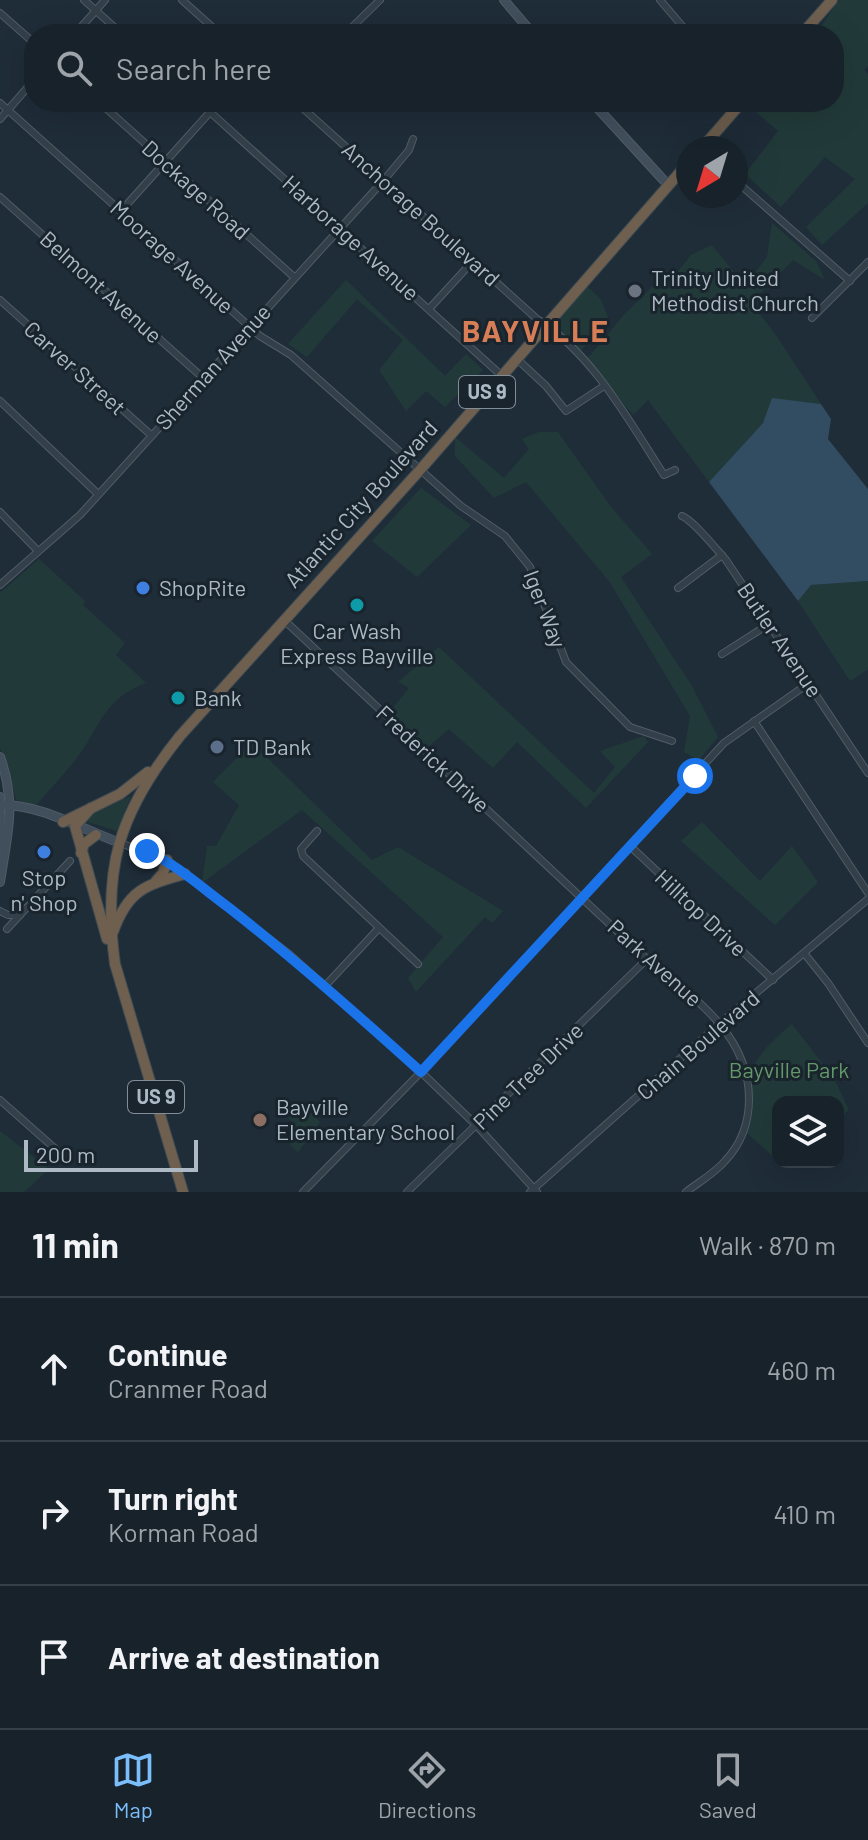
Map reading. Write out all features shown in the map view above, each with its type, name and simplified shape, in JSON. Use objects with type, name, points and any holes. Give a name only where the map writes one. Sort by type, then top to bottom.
[{"type":"highway","points":[[811,24],[832,0]]},
{"type":"highway","points":[[712,136],[733,112]]},
{"type":"highway","name":"Atlantic City Boulevard","points":[[159,763],[676,176]]},
{"type":"highway","points":[[63,822],[129,788],[159,763]]},
{"type":"highway","name":"US 9","points":[[159,763],[140,795],[120,843],[110,886],[112,937],[115,964],[183,1192]]},
{"type":"highway","points":[[91,808],[75,826],[115,964]]},
{"type":"highway","points":[[81,853],[84,844],[96,835]]},
{"type":"highway","points":[[154,882],[163,873],[167,860]]},
{"type":"highway","points":[[112,937],[120,913],[138,891],[154,882],[185,874]]},
{"type":"street","points":[[84,0],[111,24]]},
{"type":"street","points":[[84,24],[105,0]]},
{"type":"street","points":[[182,0],[209,24]]},
{"type":"street","points":[[352,24],[380,0]]},
{"type":"street","points":[[504,0],[524,24]]},
{"type":"street","points":[[660,0],[680,24]]},
{"type":"street","points":[[0,13],[24,34]]},
{"type":"street","points":[[0,119],[24,92]]},
{"type":"street","name":"Moorage Avenue","points":[[0,103],[250,328],[291,355],[420,470]]},
{"type":"street","name":"Dockage Road","points":[[110,112],[294,277]]},
{"type":"street","points":[[121,211],[210,112]]},
{"type":"street","name":"Harborage Avenue","points":[[210,112],[501,375]]},
{"type":"street","name":"Anchorage Boulevard","points":[[307,112],[546,324]]},
{"type":"street","points":[[601,112],[668,185]]},
{"type":"street","name":"Sherman Avenue","points":[[0,585],[80,515],[384,180],[409,150],[413,139]]},
{"type":"street","points":[[748,192],[850,281]]},
{"type":"street","name":"Belmont Avenue","points":[[0,197],[202,377]]},
{"type":"street","points":[[429,309],[473,261]]},
{"type":"street","points":[[812,318],[868,262]]},
{"type":"street","name":"Carver Street","points":[[0,300],[151,435]]},
{"type":"street","points":[[546,324],[581,357],[604,386],[664,475],[675,470]]},
{"type":"street","points":[[516,358],[546,386],[566,411],[604,386]]},
{"type":"street","points":[[0,401],[98,494]]},
{"type":"street","name":"Iger Way","points":[[420,470],[461,506],[505,536],[523,556],[566,662],[581,679],[630,727],[672,741]]},
{"type":"street","points":[[0,512],[38,551]]},
{"type":"street","name":"Butler Avenue","points":[[682,516],[690,520],[722,555],[868,773]]},
{"type":"street","points":[[678,588],[722,555]]},
{"type":"street","name":"Frederick Drive","points":[[285,621],[582,897]]},
{"type":"street","points":[[722,654],[769,624]]},
{"type":"street","points":[[303,1192],[421,1072],[724,743],[809,683]]},
{"type":"street","points":[[754,721],[868,896]]},
{"type":"street","points":[[0,757],[9,782],[11,804],[0,882]]},
{"type":"street","points":[[0,797],[1,870]]},
{"type":"street","points":[[0,804],[11,804],[167,860],[326,985],[477,1126],[534,1191]]},
{"type":"street","points":[[317,831],[301,849],[303,856],[418,964]]},
{"type":"street","name":"Hilltop Drive","points":[[630,846],[773,980]]},
{"type":"street","points":[[7,929],[70,861]]},
{"type":"street","name":"Chain Boulevard","points":[[534,1191],[719,1024],[868,896]]},
{"type":"street","name":"Park Avenue","points":[[582,897],[647,959],[703,1005],[736,1045],[746,1068],[748,1118],[741,1139],[726,1161],[686,1192]]},
{"type":"street","points":[[0,911],[20,915]]},
{"type":"street","points":[[326,985],[379,928]]},
{"type":"street","points":[[804,953],[868,1043]]},
{"type":"street","name":"Pine Tree Drive","points":[[407,1192],[647,959]]},
{"type":"street","points":[[0,1100],[68,1160]]},
{"type":"green space","points":[[839,0],[868,0],[868,66],[864,70],[868,74],[868,203],[822,245],[806,227],[855,179],[825,157],[781,207],[748,177],[748,170],[778,131],[756,112],[844,112],[844,24],[822,24]]},
{"type":"green space","points":[[772,223],[816,261],[825,280],[793,260],[751,303],[821,404],[772,399],[763,423],[709,482],[648,400],[633,415],[587,359],[652,287],[664,289],[691,255],[712,245],[739,278],[750,279],[767,257]]},
{"type":"green space","points":[[346,280],[445,376],[466,354],[483,370],[445,407],[426,391],[406,411],[379,370],[403,340],[357,299],[307,357],[288,344]]},
{"type":"green space","points":[[587,286],[601,300],[608,317],[580,352],[556,327],[555,322]]},
{"type":"green space","points":[[539,432],[558,432],[611,507],[652,554],[621,577],[692,686],[718,737],[699,760],[684,752],[690,716],[609,581],[526,482],[494,498],[455,456],[455,437],[504,478],[529,449],[522,439]]},
{"type":"green space","points":[[421,488],[471,525],[417,577],[372,541]]},
{"type":"green space","points":[[39,559],[125,643],[116,655],[146,683],[125,694],[110,707],[75,759],[35,806],[16,800],[0,748],[0,593]]},
{"type":"green space","points":[[868,581],[868,669],[850,681],[798,601],[811,585]]},
{"type":"green space","points":[[439,647],[594,793],[615,767],[600,751],[644,736],[648,742],[586,808],[517,742],[493,768],[449,729],[427,748],[388,714],[409,688],[398,682]]},
{"type":"green space","points":[[252,743],[372,860],[398,847],[503,911],[492,923],[485,917],[416,992],[408,978],[443,937],[302,810],[202,883],[207,846],[216,846],[239,805],[213,782]]},
{"type":"green space","points":[[131,796],[117,831],[85,821],[90,815]]},
{"type":"green space","points":[[702,822],[760,881],[792,846],[818,882],[775,925],[681,841]]},
{"type":"green space","name":"Bayville Park","points":[[792,1024],[834,1078],[842,1096],[772,1096],[772,1156],[747,1133],[752,1116],[750,1083],[753,1068],[774,1040]]},
{"type":"green space","points":[[301,1104],[320,1122],[298,1152],[290,1145],[287,1126],[292,1121],[288,1118]]},
{"type":"green space","points":[[0,1131],[49,1169],[24,1192],[0,1192]]},
{"type":"water","points":[[772,398],[821,404],[831,419],[828,439],[868,489],[868,581],[811,585],[798,601],[709,482],[763,423]]},
{"type":"place","name":"Trinity United Methodist Church","points":[[635,291]]},
{"type":"place","name":"ShopRite","points":[[143,588]]},
{"type":"place","name":"Car Wash Express Bayville","points":[[357,605]]},
{"type":"place","name":"Bank","points":[[178,698]]},
{"type":"place","name":"TD Bank","points":[[217,747]]},
{"type":"place","name":"Stop n' Shop","points":[[44,852]]},
{"type":"place","name":"Bayville Elementary School","points":[[260,1120]]},
{"type":"district","name":"BAYVILLE","points":[[536,332]]},
{"type":"route","points":[[147,851],[167,860],[289,954],[421,1072],[695,776]]}]
